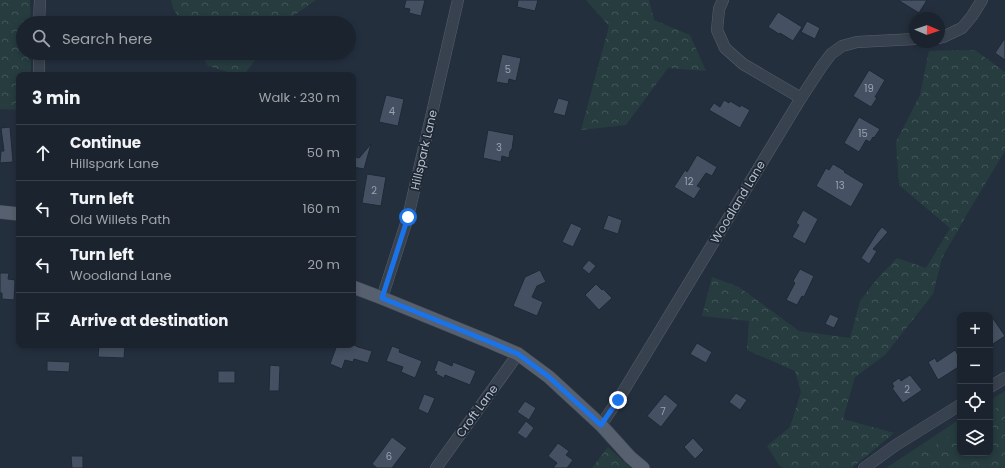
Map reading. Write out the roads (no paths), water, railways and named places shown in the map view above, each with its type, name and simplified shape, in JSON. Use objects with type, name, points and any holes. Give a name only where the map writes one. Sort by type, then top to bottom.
[{"type":"main road","points":[[0,212],[16,214]]},
{"type":"main road","points":[[356,288],[518,354],[549,377],[601,425],[642,468]]},
{"type":"street","points":[[39,16],[40,0]]},
{"type":"street","name":"Hillspark Lane","points":[[382,298],[408,217],[458,0]]},
{"type":"street","points":[[723,0],[719,9],[717,30],[725,48],[743,64],[800,98]]},
{"type":"street","points":[[945,36],[962,28],[982,0]]},
{"type":"street","name":"Woodland Lane","points":[[601,425],[618,400],[800,98],[831,54],[842,46],[857,42],[909,39]]},
{"type":"street","points":[[39,60],[39,72]]},
{"type":"street","name":"Croft Lane","points":[[436,468],[518,354]]},
{"type":"street","points":[[993,385],[1005,378]]},
{"type":"street","points":[[864,468],[896,445],[957,407]]}]
